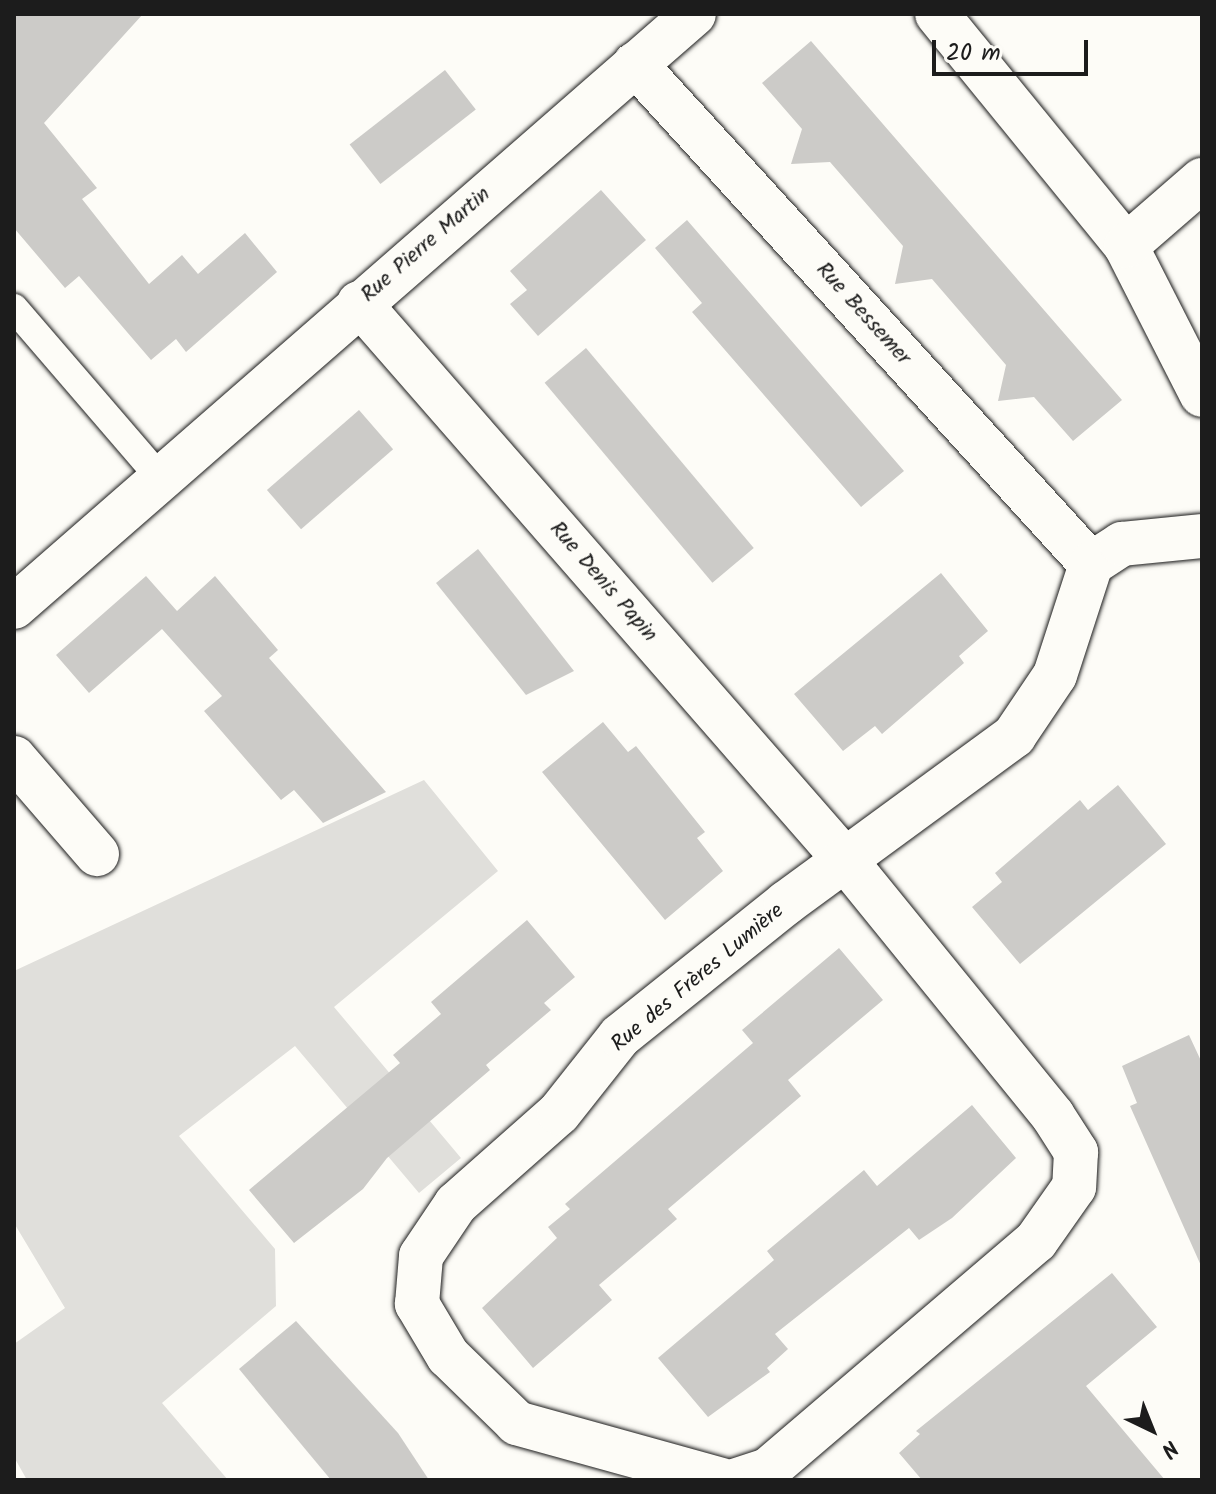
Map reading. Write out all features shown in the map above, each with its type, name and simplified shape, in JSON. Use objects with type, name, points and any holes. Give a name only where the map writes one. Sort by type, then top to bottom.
[{"type":"street","name":"Rue Pierre Martin","points":[[14,607],[694,14]]},
{"type":"street","points":[[937,14],[1126,246],[1202,395]]},
{"type":"street","name":"Rue Bessemer","points":[[635,64],[1091,564]]},
{"type":"street","points":[[1126,246],[1202,180]]},
{"type":"street","name":"Rue Denis Papin","points":[[359,303],[846,861]]},
{"type":"street","points":[[1091,564],[1122,544],[1202,536]]},
{"type":"street","name":"Rue des Frères Lumière","points":[[722,1480],[517,1423],[448,1356],[417,1304],[421,1256],[456,1204],[559,1113],[620,1036],[1014,736],[1055,675],[1091,564]]},
{"type":"street","points":[[14,758],[97,854]]},
{"type":"street","points":[[737,1480],[768,1470],[1036,1241],[1074,1187],[1076,1152],[1053,1116],[846,861]]},
{"type":"lane","points":[[14,308],[160,478]]},
{"type":"shaded area","points":[[424,780],[498,871],[334,1007],[461,1158],[419,1193],[295,1046],[179,1136],[275,1249],[276,1306],[162,1403],[228,1480],[27,1480],[14,1457],[14,1344],[65,1308],[14,1223],[14,971]]},
{"type":"building","points":[[14,14],[143,14],[44,123],[97,188],[82,199],[149,284],[182,255],[198,274],[245,233],[277,272],[186,352],[176,339],[151,360],[79,276],[65,288],[14,228]]},
{"type":"building","points":[[811,41],[1122,400],[1073,441],[1034,397],[998,401],[1006,365],[932,279],[895,284],[903,246],[830,162],[791,164],[802,129],[762,83]]},
{"type":"building","points":[[445,70],[476,109],[380,184],[350,144]]},
{"type":"building","points":[[601,190],[646,240],[538,336],[510,304],[527,290],[510,271]]},
{"type":"building","points":[[687,220],[904,471],[861,507],[692,312],[702,303],[655,248]]},
{"type":"building","points":[[586,348],[754,548],[712,583],[545,383]]},
{"type":"building","points":[[359,410],[393,449],[301,529],[267,490]]},
{"type":"building","points":[[478,549],[574,671],[526,695],[436,583]]},
{"type":"building","points":[[941,573],[988,631],[959,656],[964,663],[882,734],[875,726],[843,751],[794,694]]},
{"type":"building","points":[[146,576],[177,611],[215,576],[278,650],[269,658],[386,792],[323,823],[294,790],[281,800],[204,711],[222,696],[162,629],[89,693],[56,655]]},
{"type":"building","points":[[603,722],[628,752],[636,746],[705,832],[697,838],[723,871],[665,920],[542,772]]},
{"type":"building","points":[[1118,785],[1166,844],[1020,964],[972,907],[1002,882],[995,873],[1080,800],[1088,810]]},
{"type":"building","points":[[527,920],[575,977],[544,1003],[551,1010],[486,1065],[490,1070],[387,1158],[363,1189],[294,1243],[249,1190],[400,1063],[393,1055],[441,1014],[431,1002]]},
{"type":"building","points":[[839,948],[883,1000],[788,1080],[801,1096],[668,1209],[677,1219],[599,1285],[612,1300],[533,1368],[482,1308],[557,1238],[548,1227],[570,1209],[565,1204],[753,1043],[742,1030]]},
{"type":"building","points":[[1189,1035],[1202,1063],[1202,1268],[1130,1106],[1137,1103],[1122,1066]]},
{"type":"building","points":[[972,1105],[1016,1158],[952,1218],[919,1240],[909,1228],[775,1334],[788,1349],[767,1368],[770,1372],[708,1417],[658,1358],[774,1260],[767,1251],[864,1170],[877,1186]]},
{"type":"building","points":[[1112,1273],[1157,1327],[1086,1386],[1165,1480],[922,1480],[899,1453],[920,1434],[916,1431]]},
{"type":"building","points":[[296,1321],[398,1433],[429,1480],[331,1480],[239,1369]]}]
